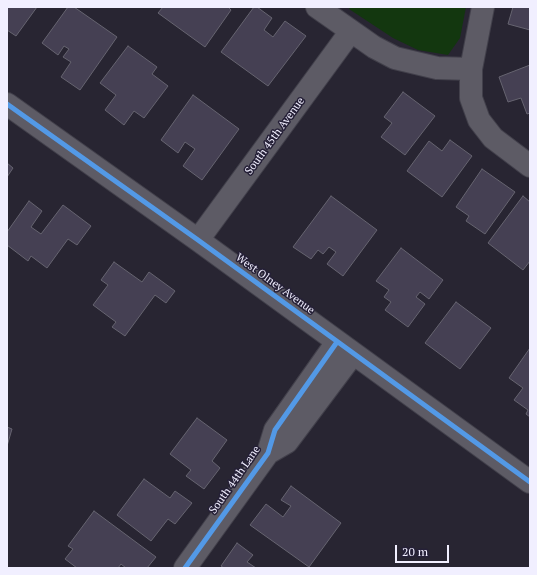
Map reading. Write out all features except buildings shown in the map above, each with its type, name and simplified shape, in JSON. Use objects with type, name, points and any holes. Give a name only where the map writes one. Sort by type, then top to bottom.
[{"type":"street","points":[[317,7],[374,47],[395,58],[437,68],[471,70]]},
{"type":"street","points":[[483,7],[471,70],[471,98],[479,120],[493,138],[530,166]]},
{"type":"street","name":"South 45th Avenue","points":[[198,240],[351,31]]},
{"type":"street","name":"West Olney Avenue","points":[[7,104],[198,240],[530,482]]},
{"type":"street","name":"South 44th Lane","points":[[185,568],[268,453],[275,430],[304,404],[345,348]]},
{"type":"green space","points":[[350,7],[466,7],[460,38],[448,55],[418,50],[393,38],[349,9]]},
{"type":"cycle path","points":[[7,104],[198,240],[530,482]]},
{"type":"cycle path","points":[[185,568],[268,453],[275,430],[337,342]]}]
